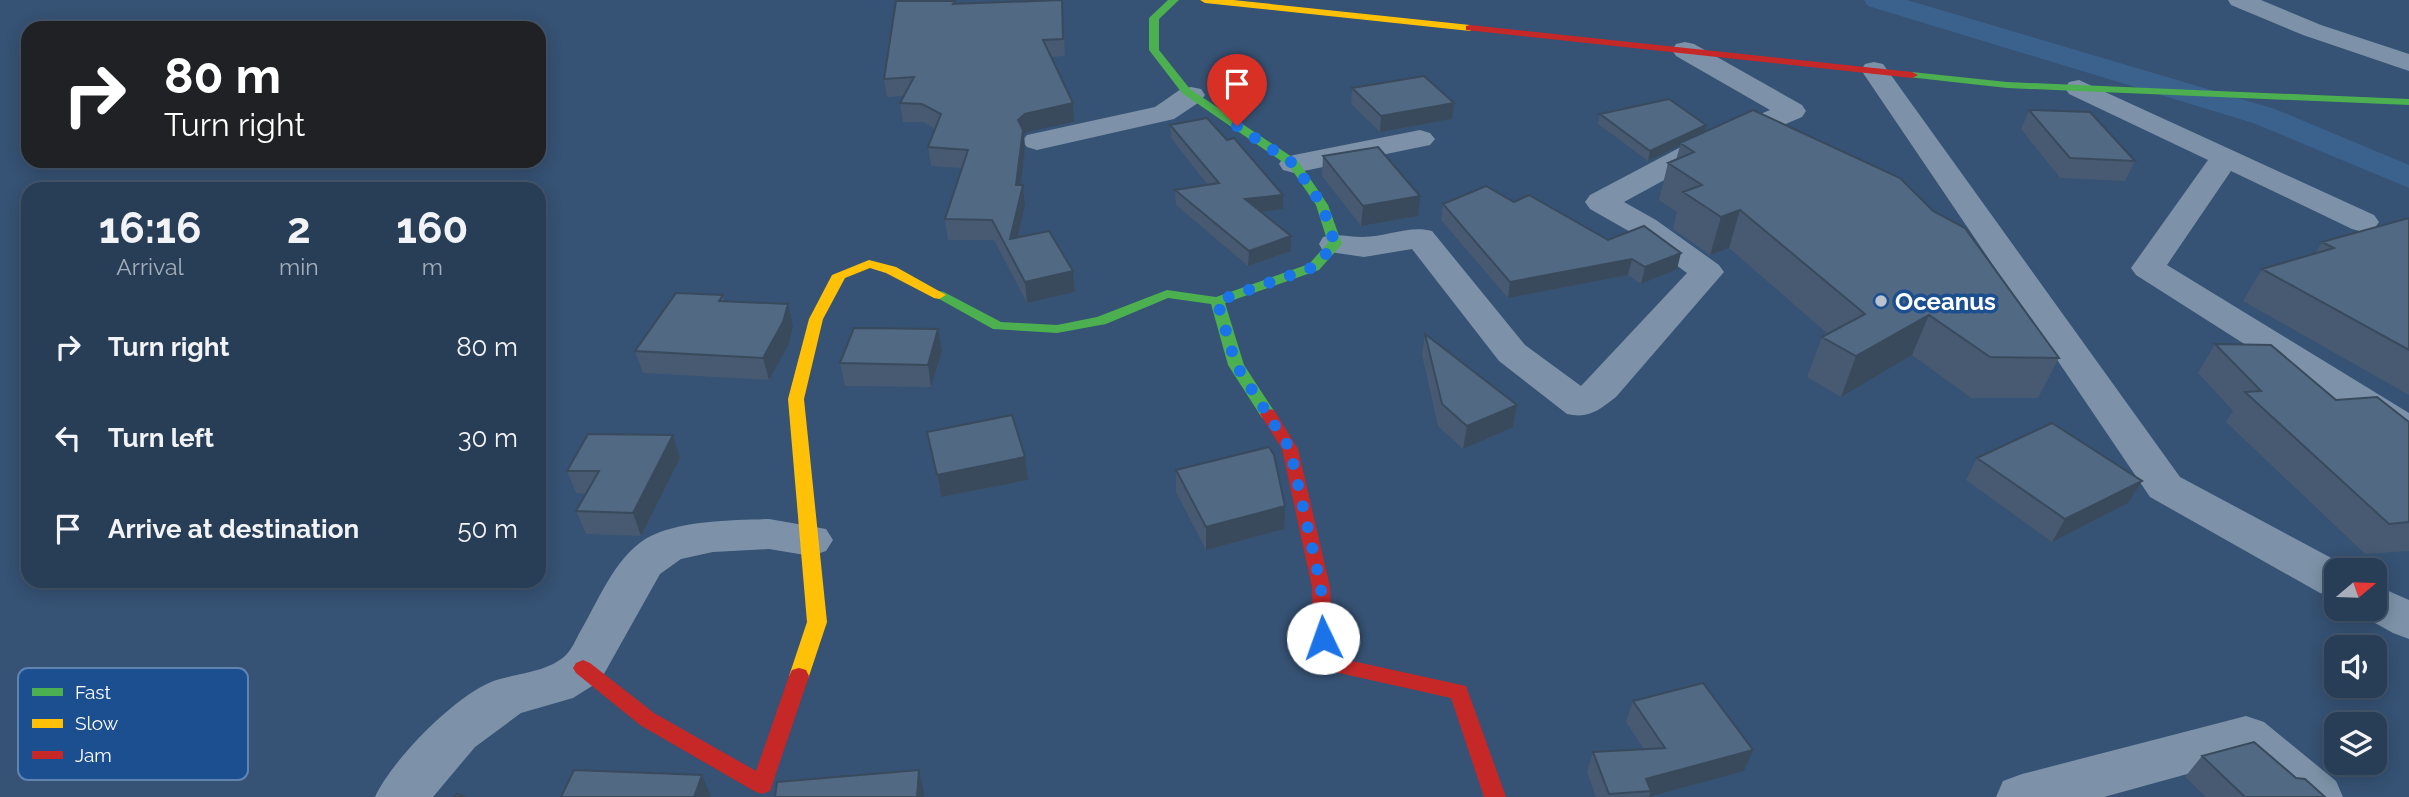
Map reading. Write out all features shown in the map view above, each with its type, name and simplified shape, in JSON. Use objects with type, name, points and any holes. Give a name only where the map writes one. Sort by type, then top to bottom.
[{"type":"street","points":[[1174,0],[1154,18],[1154,50],[1192,94],[1294,164],[1322,205],[1335,244]]},
{"type":"street","points":[[1205,0],[2007,85],[2409,102]]},
{"type":"street","points":[[2240,0],[2312,30],[2409,64]]},
{"type":"street","points":[[1335,244],[1364,247],[1420,238],[1512,353],[1581,405],[1604,390],[1707,272],[1645,227],[1601,202],[1690,154],[1792,111],[1685,50]]},
{"type":"street","points":[[1874,70],[2165,486],[2324,574]]},
{"type":"street","points":[[2084,88],[2362,222]]},
{"type":"street","points":[[1037,141],[1164,113],[1192,94]]},
{"type":"street","points":[[1294,164],[1420,139]]},
{"type":"street","points":[[2225,157],[2148,268],[2409,431]]},
{"type":"street","points":[[583,668],[647,719],[760,791],[817,622],[796,399],[816,319],[839,275],[869,264],[891,270],[998,326],[1057,329],[1101,321],[1167,294],[1217,301],[1314,267],[1335,244]]},
{"type":"street","points":[[1217,301],[1236,365],[1290,449],[1321,587],[1324,663],[1459,692],[1495,797]]},
{"type":"street","points":[[401,797],[457,732],[506,697],[556,684],[583,668],[643,563],[668,546],[713,537],[769,534],[811,540]]},
{"type":"street","points":[[2387,609],[2409,621]]},
{"type":"street","points":[[2022,797],[2246,737],[2317,797]]},
{"type":"building","points":[[1062,0],[1063,39],[1043,40],[1073,103],[1025,114],[1018,120],[1023,130],[1016,185],[1023,185],[1010,239],[1049,231],[1073,271],[1025,282],[992,220],[945,219],[968,150],[928,147],[941,114],[922,104],[900,103],[914,77],[884,79],[896,1],[955,1],[953,4]]},
{"type":"building","points":[[1424,76],[1454,103],[1381,116],[1352,88]]},
{"type":"building","points":[[1669,99],[1706,125],[1650,151],[1600,114]]},
{"type":"building","points":[[1753,110],[1900,178],[1933,211],[1965,228],[2059,358],[1990,357],[1929,315],[1856,356],[1822,337],[1865,314],[1740,210],[1721,217],[1683,192],[1702,185],[1668,163],[1694,152],[1680,143]]},
{"type":"building","points":[[2029,110],[2090,112],[2135,161],[2070,158]]},
{"type":"building","points":[[1207,118],[1227,140],[1234,138],[1283,195],[1245,199],[1291,236],[1249,251],[1175,190],[1219,183],[1170,125]]},
{"type":"building","points":[[1378,147],[1420,196],[1363,206],[1323,156]]},
{"type":"building","points":[[1486,186],[1514,202],[1529,195],[1608,240],[1644,226],[1681,253],[1645,267],[1632,259],[1510,282],[1443,204]]},
{"type":"building","points":[[2409,218],[2409,350],[2262,269],[2334,248],[2322,242]]},
{"type":"building","points":[[676,293],[723,295],[719,301],[788,304],[783,322],[763,358],[635,351]]},
{"type":"building","points":[[854,328],[938,329],[928,365],[840,363]]},
{"type":"building","points":[[1425,334],[1517,405],[1467,426],[1442,404]]},
{"type":"building","points":[[2215,344],[2271,345],[2336,400],[2377,397],[2409,422],[2409,522],[2389,524],[2245,392],[2261,391]]},
{"type":"building","points":[[1012,415],[1025,457],[937,475],[927,432]]},
{"type":"building","points":[[2052,423],[2142,481],[2065,519],[1977,458]]},
{"type":"building","points":[[588,434],[673,435],[633,513],[576,511],[599,471],[567,471]]},
{"type":"building","points":[[1269,447],[1274,455],[1285,506],[1206,527],[1176,470]]},
{"type":"building","points":[[1703,683],[1753,750],[1646,779],[1651,791],[1609,794],[1593,752],[1665,748],[1633,701]]},
{"type":"building","points":[[2254,742],[2296,778],[2305,779],[2325,797],[2245,797],[2202,756]]},
{"type":"building","points":[[574,770],[702,775],[694,797],[561,797]]},
{"type":"building","points":[[919,770],[917,797],[775,797],[777,782]]},
{"type":"waterway","points":[[1878,0],[2264,116],[2409,178]]},
{"type":"traffic: fast","points":[[1174,0],[1154,18],[1154,50],[1186,91],[1294,164],[1322,205],[1335,244],[1314,267],[1217,301],[1236,365],[1268,414]]},
{"type":"traffic: fast","points":[[1912,75],[2007,85],[2409,102]]},
{"type":"traffic: fast","points":[[939,295],[998,326],[1057,329],[1101,321],[1167,294],[1217,301]]},
{"type":"traffic: slow","points":[[1205,0],[1470,28]]},
{"type":"traffic: slow","points":[[799,676],[817,622],[796,399],[816,319],[839,275],[869,264],[891,270],[939,295]]},
{"type":"traffic: jam","points":[[1470,28],[1912,75]]},
{"type":"traffic: jam","points":[[1268,414],[1290,449],[1321,587],[1324,663],[1459,692],[1495,797]]},
{"type":"traffic: jam","points":[[583,668],[647,719],[762,785],[799,676]]},
{"type":"place","name":"Oceanus","points":[[1881,301]]},
{"type":"route","points":[[1237,126],[1294,164],[1322,205],[1335,244],[1314,267],[1217,301],[1236,365],[1290,449],[1321,587],[1323,638]]}]
